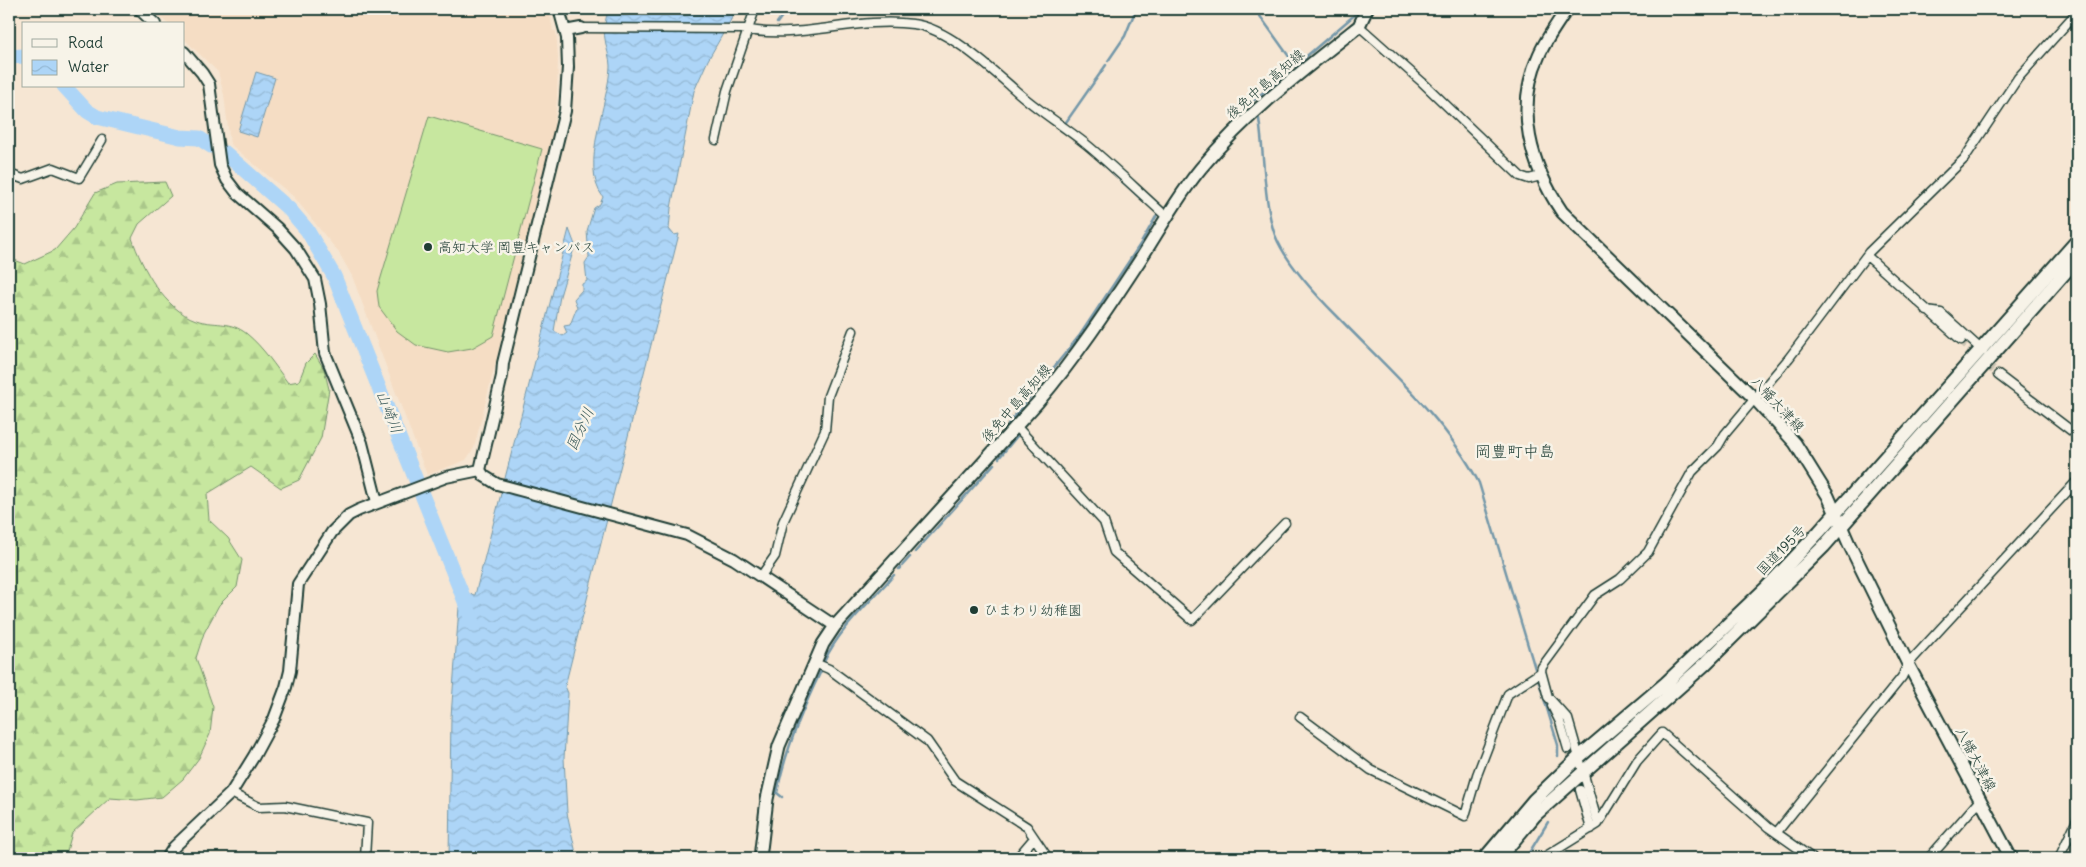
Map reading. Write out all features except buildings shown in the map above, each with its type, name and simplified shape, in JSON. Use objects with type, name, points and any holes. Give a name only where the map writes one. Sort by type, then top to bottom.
[{"type":"highway","name":"国道195号","points":[[1499,858],[1535,815],[1745,626],[1841,526],[2077,241]]},
{"type":"highway","name":"国道195号","points":[[1486,858],[1534,800],[1579,757],[1710,643],[1766,588],[1985,353],[2077,259]]},
{"type":"main road","name":"後免中島高知線","points":[[760,858],[772,774],[780,746],[823,644],[835,626],[1066,369],[1099,324],[1196,175],[1231,134],[1263,103],[1359,26],[1367,9]]},
{"type":"main road","name":"八幡大津線","points":[[1567,9],[1538,56],[1526,107],[1528,135],[1541,176],[1562,212],[1755,399],[1795,443],[1828,496],[1908,664],[2011,858]]},
{"type":"street","points":[[139,9],[153,22]]},
{"type":"street","points":[[480,470],[502,376],[503,363],[566,111],[568,67],[565,31],[559,9]]},
{"type":"street","points":[[716,140],[727,92],[746,29],[755,9]]},
{"type":"street","points":[[1300,717],[1371,770],[1465,816],[1477,775],[1508,694],[1539,674],[1542,667],[1595,595],[1620,579],[1648,552],[1692,472],[1718,446],[1725,434],[1755,399],[1867,256],[1964,159],[2018,78],[2077,12]]},
{"type":"street","points":[[565,31],[581,28],[746,29],[793,32],[856,23],[912,23],[936,31],[980,62],[1091,148],[1167,217]]},
{"type":"street","points":[[1359,26],[1429,88],[1520,176],[1529,179],[1541,176]]},
{"type":"street","points":[[185,53],[202,72],[209,84],[220,165],[227,180],[237,193],[277,228],[296,249],[315,280],[320,304],[325,353],[362,443],[377,502]]},
{"type":"street","points":[[9,174],[23,179],[53,168],[79,178],[102,140]]},
{"type":"street","points":[[1867,256],[1960,340]]},
{"type":"street","points":[[1927,311],[1941,313],[1985,353]]},
{"type":"street","points":[[761,576],[775,556],[783,522],[825,431],[828,396],[853,331]]},
{"type":"street","points":[[1998,375],[2077,435]]},
{"type":"street","points":[[1016,426],[1104,522],[1114,552],[1192,620],[1285,523]]},
{"type":"street","points":[[480,470],[490,480],[508,486],[687,534],[734,559],[835,626]]},
{"type":"street","points":[[167,858],[174,847],[231,793],[243,776],[274,719],[286,688],[290,671],[298,584],[323,545],[340,523],[349,515],[377,502],[427,483],[480,470]]},
{"type":"street","points":[[1777,832],[1902,677],[1908,664],[2077,481]]},
{"type":"street","points":[[815,663],[829,669],[909,726],[926,741],[955,781],[1027,827],[1048,858]]},
{"type":"street","points":[[1539,674],[1560,722],[1568,749]]},
{"type":"street","points":[[1548,698],[1568,719],[1583,770],[1595,826]]},
{"type":"street","points":[[1543,858],[1595,826],[1637,761],[1662,733],[1768,827],[1812,858]]},
{"type":"street","points":[[1580,790],[1595,826]]},
{"type":"street","points":[[231,793],[259,807],[285,806],[367,823],[365,858]]},
{"type":"street","points":[[1928,858],[1980,800]]},
{"type":"street","points":[[2059,858],[2077,820]]},
{"type":"street","points":[[1017,858],[1034,838]]},
{"type":"shaded area","name":"高知大学 岡豊キャンパス","points":[[152,9],[549,9],[553,31],[556,31],[558,57],[557,99],[553,134],[474,448],[466,460],[427,475],[352,276],[339,253],[294,197],[230,144],[224,95],[218,72],[185,40],[185,22],[166,22]]},
{"type":"green space","points":[[429,116],[542,149],[493,336],[472,348],[448,352],[416,345],[397,331],[379,307],[377,291]]},
{"type":"green space","points":[[165,182],[171,196],[139,224],[132,238],[148,274],[164,297],[184,315],[202,322],[234,327],[247,334],[264,351],[288,383],[299,381],[306,363],[315,354],[324,369],[329,389],[321,438],[299,480],[281,488],[251,467],[207,494],[209,520],[228,538],[242,560],[237,587],[219,605],[204,633],[196,658],[213,707],[210,734],[199,758],[183,779],[162,797],[137,800],[110,798],[72,833],[65,858],[9,858],[9,258],[25,264],[55,250],[74,228],[95,193],[117,184]]},
{"type":"water","name":"国分川","points":[[608,9],[737,9],[708,60],[694,91],[671,208],[669,229],[674,235],[679,234],[565,686],[568,693],[564,758],[567,813],[577,858],[449,858],[451,717],[459,607],[469,594],[475,595],[569,229],[575,245],[560,296],[554,331],[563,336],[567,333],[564,326],[570,325],[577,307],[574,299],[582,290],[582,284],[587,281],[585,263],[589,257],[587,231],[594,208],[600,204],[603,197],[596,184],[594,152],[610,66],[604,35]]},
{"type":"water","points":[[256,72],[275,78],[257,137],[238,131]]},
{"type":"waterway","points":[[777,23],[787,9]]},
{"type":"waterway","points":[[1108,61],[1125,36],[1136,9]]},
{"type":"waterway","points":[[1255,9],[1295,65]]},
{"type":"waterway","points":[[1295,66],[1358,12]]},
{"type":"waterway","name":"山崎川","points":[[9,57],[22,56]]},
{"type":"waterway","points":[[1064,125],[1106,65]]},
{"type":"waterway","points":[[1254,100],[1290,70]]},
{"type":"waterway","name":"山崎川","points":[[66,88],[87,111],[97,117],[180,137],[199,138],[211,146]]},
{"type":"waterway","points":[[1259,119],[1271,223],[1286,257],[1320,298],[1433,416],[1450,437],[1479,483],[1558,745],[1558,756]]},
{"type":"waterway","name":"山崎川","points":[[225,153],[289,209],[307,230],[334,276],[472,619]]},
{"type":"waterway","points":[[1102,163],[1140,198]]},
{"type":"waterway","points":[[1008,424],[1080,335],[1141,243],[1158,213]]},
{"type":"waterway","points":[[999,458],[1017,436]]},
{"type":"waterway","points":[[915,552],[994,464]]},
{"type":"waterway","points":[[899,569],[910,557]]},
{"type":"waterway","points":[[824,662],[846,627],[894,575]]},
{"type":"waterway","points":[[782,797],[777,793],[789,746],[821,671]]},
{"type":"waterway","points":[[1526,858],[1548,822]]},
{"type":"tunnel","points":[[1961,340],[1998,375]]},
{"type":"tunnel","points":[[1568,749],[1580,790]]},
{"type":"place","name":"高知大学 岡豊キャンパス","points":[[428,247]]},
{"type":"place","name":"ひまわり幼稚園","points":[[974,610]]},
{"type":"district","name":"岡豊町中島","points":[[1515,451]]}]
